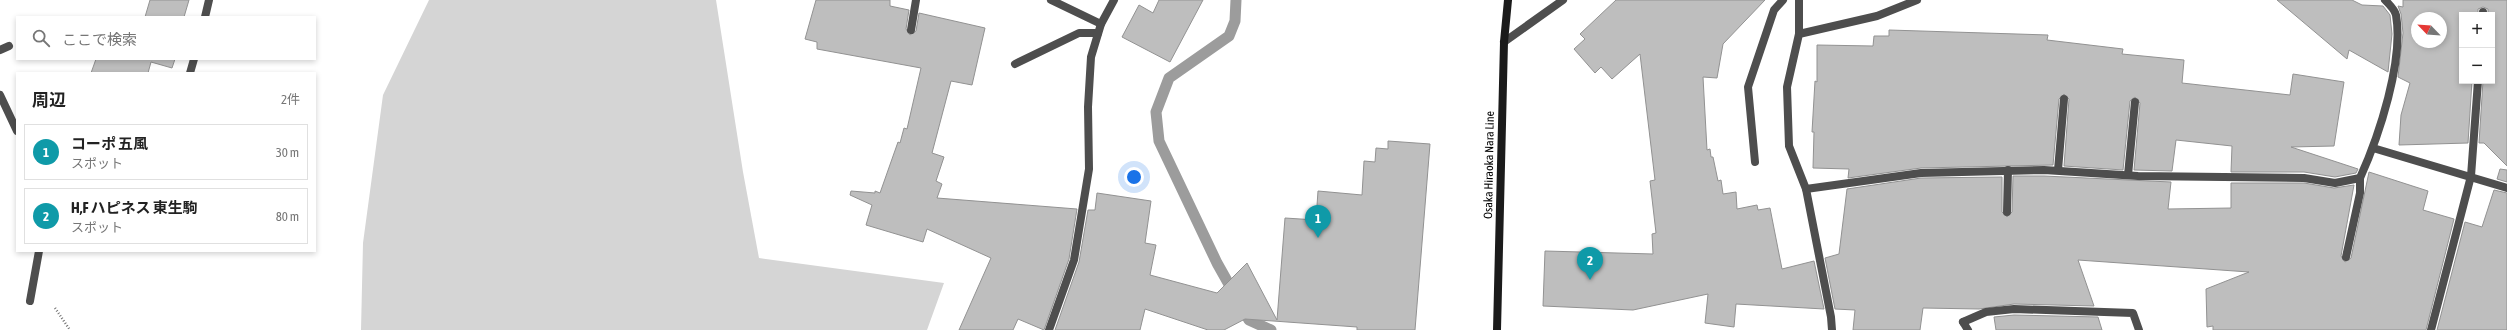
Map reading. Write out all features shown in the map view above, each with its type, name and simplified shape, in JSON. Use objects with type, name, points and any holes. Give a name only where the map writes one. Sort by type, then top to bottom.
[{"type":"main road","name":"Osaka Hiraoka Nara Line","points":[[1498,330],[1504,42],[1508,0]]},
{"type":"street","points":[[205,16],[209,0]]},
{"type":"street","points":[[911,30],[916,0]]},
{"type":"street","points":[[1051,0],[1101,24]]},
{"type":"street","points":[[1049,330],[1074,260],[1089,169],[1088,107],[1092,57],[1101,24],[1114,0]]},
{"type":"street","points":[[1504,42],[1562,0]]},
{"type":"street","points":[[1755,162],[1748,87],[1774,10],[1783,0]]},
{"type":"street","points":[[1799,0],[1799,34],[1787,87],[1789,146],[1806,190],[1831,317],[1832,330]]},
{"type":"street","points":[[1799,34],[1877,16],[1917,0]]},
{"type":"street","points":[[2346,257],[2360,193],[2360,178],[2373,148],[2398,54],[2396,13],[2385,0]]},
{"type":"street","points":[[1015,64],[1079,33],[1098,33]]},
{"type":"street","points":[[0,50],[9,46]]},
{"type":"street","points":[[190,72],[194,60]]},
{"type":"street","points":[[2431,330],[2471,176],[2478,84]]},
{"type":"street","points":[[0,95],[16,129]]},
{"type":"street","points":[[2058,170],[2064,99]]},
{"type":"street","points":[[2128,175],[2136,102]]},
{"type":"street","points":[[2373,148],[2471,176],[2507,188]]},
{"type":"street","points":[[1806,190],[1921,173],[2008,170],[2058,170],[2128,175],[2304,178],[2335,183],[2360,178]]},
{"type":"street","points":[[2007,212],[2008,170]]},
{"type":"street","points":[[30,301],[39,252]]},
{"type":"street","points":[[1968,330],[1963,322],[1986,312],[2014,309],[2133,313],[2139,330]]},
{"type":"shaded area","points":[[429,0],[716,0],[743,172],[759,258],[944,283],[927,330],[361,330],[363,243],[383,95]]},
{"type":"building","points":[[150,0],[189,0],[184,16],[145,16]]},
{"type":"building","points":[[816,0],[890,0],[890,6],[909,10],[906,29],[910,35],[916,31],[919,13],[985,28],[972,85],[951,81],[932,153],[944,157],[936,181],[942,184],[937,198],[1077,209],[1069,259],[1044,330],[1018,319],[1013,330],[959,330],[991,258],[927,229],[923,242],[866,225],[872,205],[850,195],[851,191],[875,193],[875,191],[880,193],[898,142],[900,143],[904,128],[907,129],[921,68],[817,49],[817,42],[805,39]]},
{"type":"building","points":[[1159,0],[1203,0],[1170,62],[1122,37],[1139,5],[1153,13]]},
{"type":"building","points":[[1616,0],[1765,0],[1723,44],[1717,78],[1703,77],[1707,150],[1710,149],[1711,157],[1713,157],[1718,181],[1721,180],[1723,194],[1736,192],[1737,209],[1757,205],[1758,210],[1770,208],[1782,269],[1814,261],[1824,309],[1736,304],[1734,327],[1705,323],[1708,294],[1633,310],[1543,306],[1545,251],[1653,254],[1652,234],[1656,233],[1650,181],[1655,180],[1640,54],[1612,79],[1601,67],[1595,73],[1574,49],[1585,39],[1580,34]]},
{"type":"building","points":[[2277,0],[2352,0],[2362,5],[2383,6],[2390,15],[2392,34],[2388,72],[2349,50],[2347,59]]},
{"type":"building","points":[[2403,0],[2507,0],[2507,166],[2484,143],[2479,143],[2483,84],[2495,84],[2495,12],[2488,12],[2488,9],[2483,7],[2478,9],[2478,12],[2459,12],[2459,84],[2472,84],[2468,143],[2399,145],[2401,115],[2410,83],[2398,77],[2403,33],[2401,14],[2398,6],[2403,7]]},
{"type":"building","points":[[1889,30],[2048,35],[2047,40],[2123,49],[2122,54],[2184,60],[2182,83],[2290,95],[2293,74],[2344,82],[2334,146],[2291,147],[2358,169],[2356,173],[2335,177],[2304,172],[2231,172],[2232,146],[2176,140],[2172,171],[2134,170],[2140,103],[2135,97],[2130,101],[2123,170],[2064,166],[2069,99],[2064,94],[2059,99],[2053,165],[1921,168],[1848,178],[1849,169],[1813,168],[1814,132],[1812,132],[1815,81],[1817,82],[1817,45],[1873,46],[1874,36],[1889,36]]},
{"type":"building","points":[[96,60],[175,60],[172,68],[151,62],[148,72],[91,72]]},
{"type":"building","points":[[1388,141],[1430,144],[1415,330],[1357,330],[1357,327],[1245,319],[1224,330],[1208,330],[1145,309],[1140,330],[1055,330],[1079,262],[1088,210],[1095,210],[1097,193],[1151,201],[1145,243],[1156,245],[1150,275],[1217,293],[1247,263],[1277,320],[1285,218],[1316,220],[1318,191],[1362,195],[1364,161],[1375,162],[1376,148],[1388,149]]},
{"type":"building","points":[[2500,169],[2507,170],[2507,182],[2497,179]]},
{"type":"building","points":[[2369,172],[2428,191],[2423,210],[2454,219],[2426,330],[2213,330],[2213,326],[2207,327],[2206,289],[2249,272],[2078,260],[2094,306],[2014,304],[1979,309],[1923,308],[1920,330],[1853,330],[1855,310],[1835,309],[1825,258],[1839,254],[1847,189],[1921,178],[2002,177],[2002,212],[2007,217],[2012,212],[2013,176],[2171,182],[2168,209],[2231,208],[2231,183],[2304,183],[2334,188],[2354,185],[2341,256],[2345,262],[2351,258]]},
{"type":"building","points":[[2494,190],[2507,193],[2507,330],[2437,330],[2465,222],[2482,227]]},
{"type":"building","points":[[2014,315],[2098,317],[2102,330],[1996,330],[1994,317]]},
{"type":"waterway","points":[[1236,0],[1235,21],[1229,36],[1169,78],[1156,112],[1159,141],[1217,263],[1249,320],[1271,330]]},
{"type":"place","name":"コーポ 五風","points":[[1318,238]]},
{"type":"place","name":"H,F ハピネス 東生駒","points":[[1590,280]]}]
